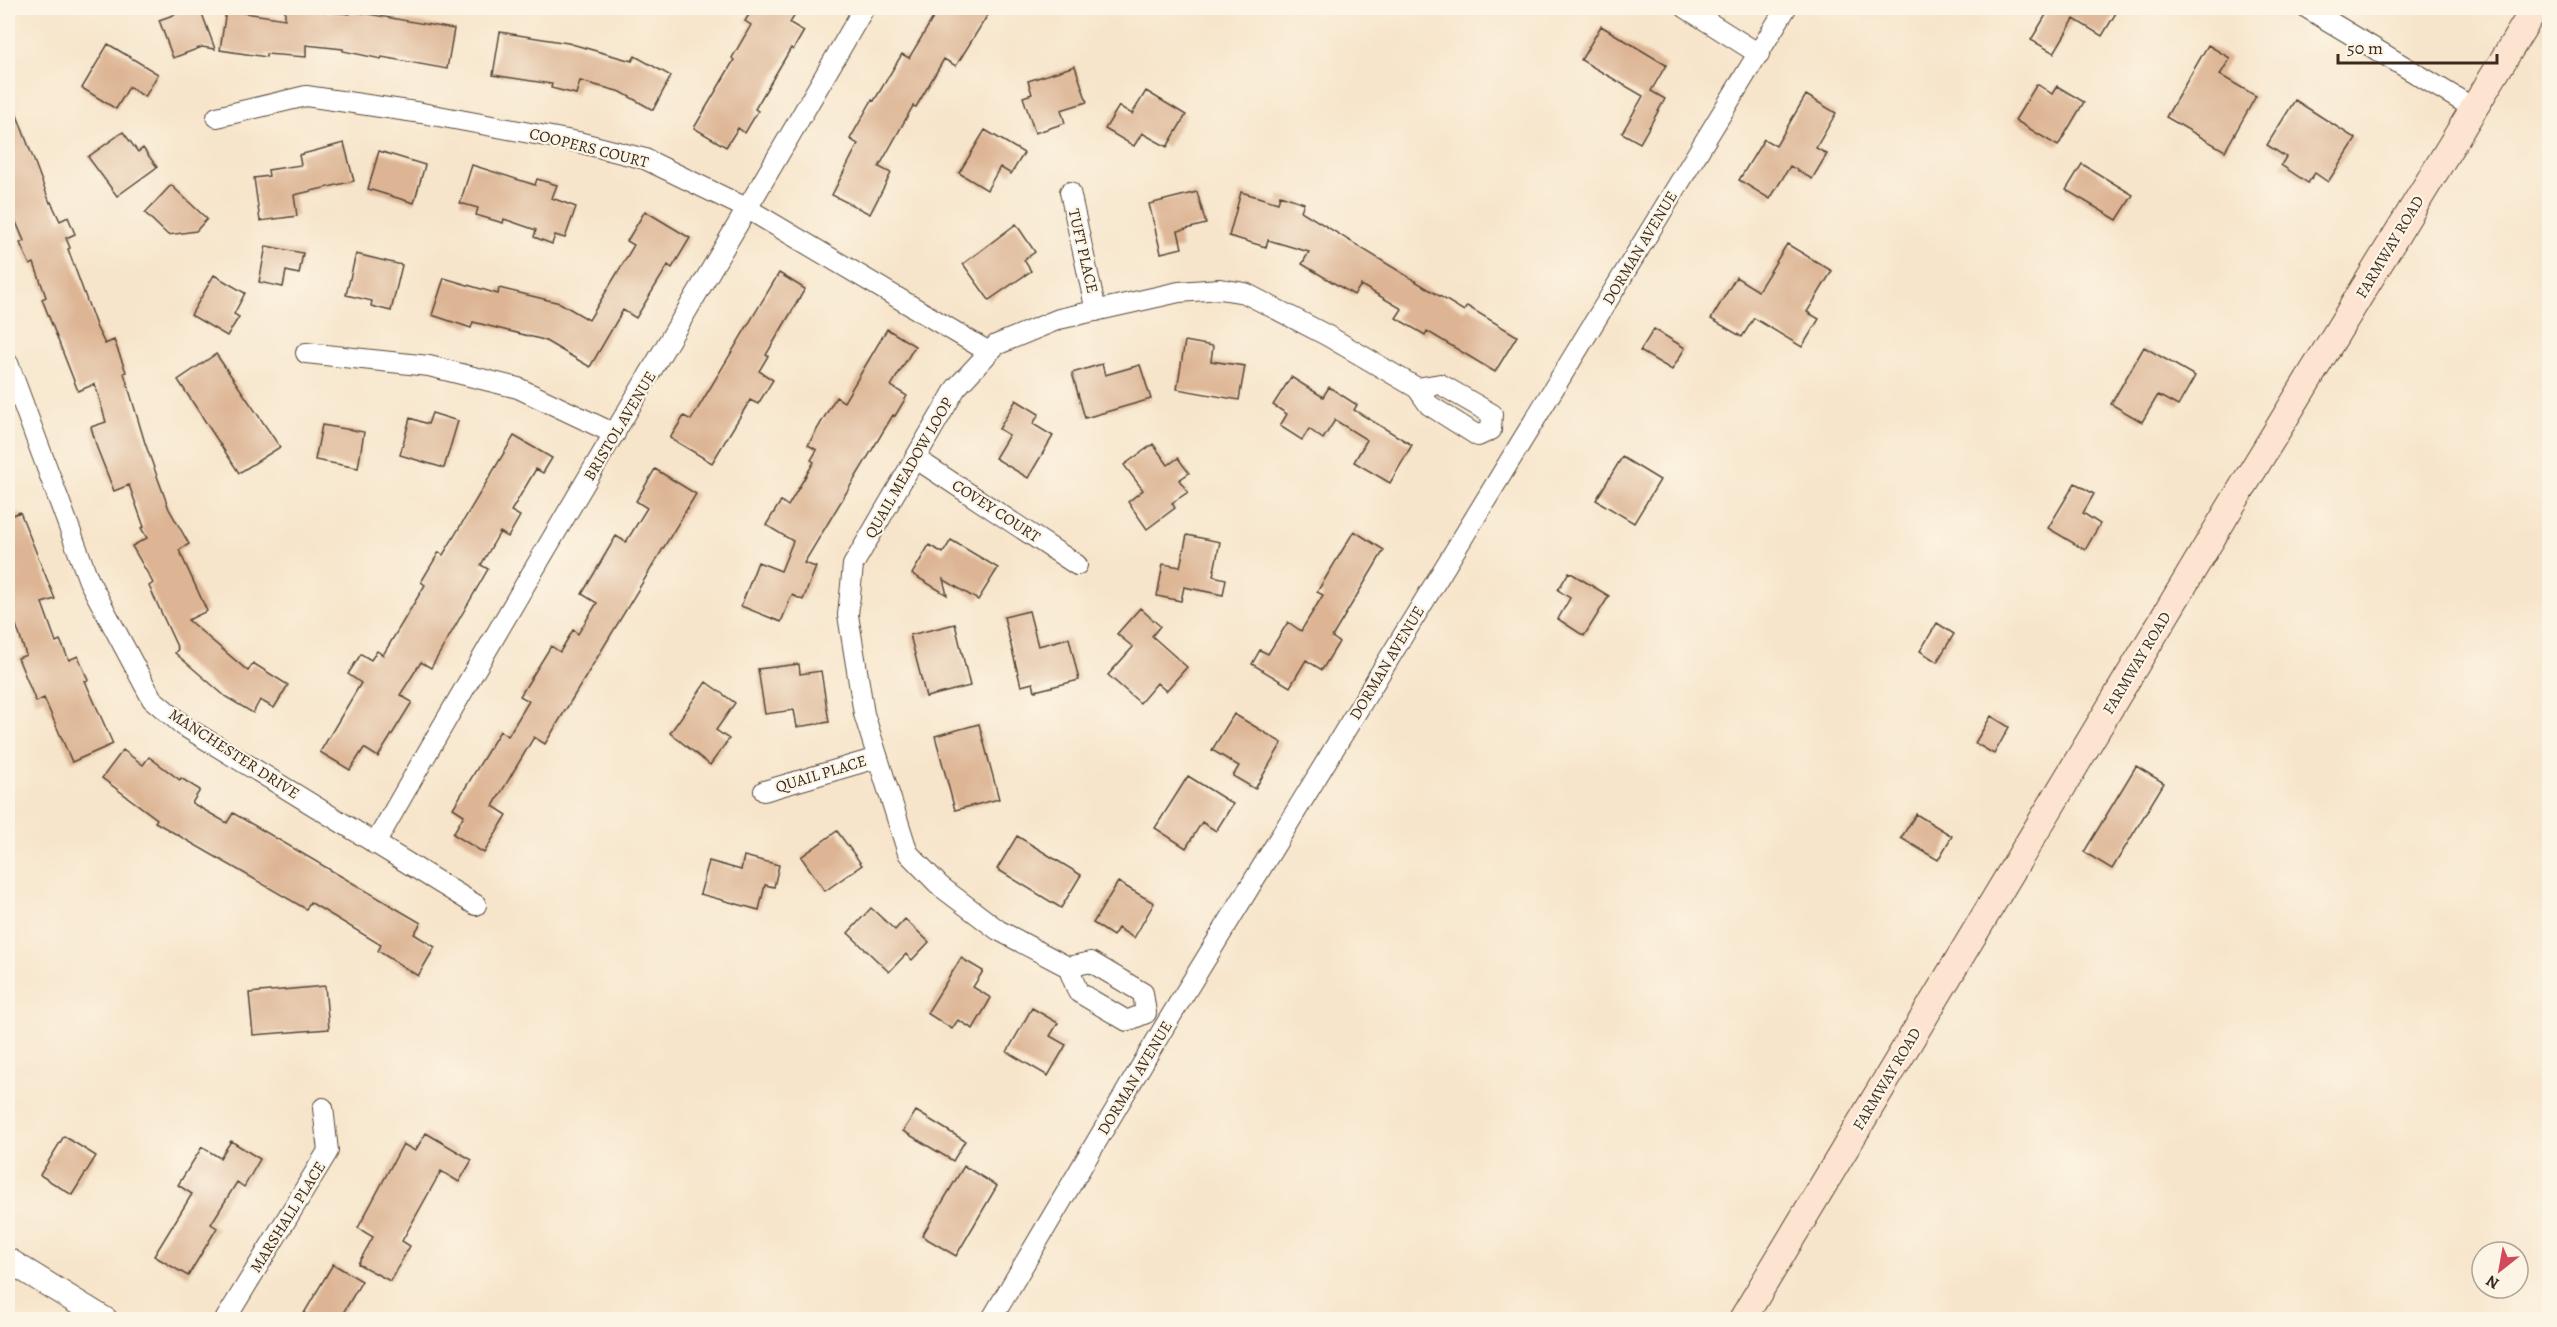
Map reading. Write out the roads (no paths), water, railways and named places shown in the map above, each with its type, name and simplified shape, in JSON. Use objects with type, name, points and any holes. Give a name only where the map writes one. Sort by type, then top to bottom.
[{"type":"main road","name":"FARMWAY ROAD","points":[[1742,1320],[2219,526],[2535,8]]},
{"type":"street","name":"BRISTOL AVENUE","points":[[375,844],[474,670],[748,209],[864,8]]},
{"type":"street","points":[[1686,8],[1759,54]]},
{"type":"street","name":"DORMAN AVENUE","points":[[992,1320],[1166,1024],[1786,8]]},
{"type":"street","points":[[2307,8],[2475,109]]},
{"type":"street","name":"COOPERS COURT","points":[[217,117],[306,96],[422,113],[578,142],[645,159],[748,209],[989,352]]},
{"type":"street","name":"TUFT PLACE","points":[[1070,192],[1096,311]]},
{"type":"street","name":"QUAIL MEADOW LOOP","points":[[1068,967],[998,930],[940,886],[908,853],[864,714],[848,615],[853,566],[956,388],[996,345],[1059,320],[1179,292],[1220,289],[1245,293],[1328,336],[1417,388],[1440,384],[1492,414],[1491,430],[1518,448]]},
{"type":"street","points":[[306,353],[429,366],[518,388],[615,434]]},
{"type":"street","name":"MANCHESTER DRIVE","points":[[8,363],[89,581],[152,699],[184,726],[476,905]]},
{"type":"street","name":"COVEY COURT","points":[[915,458],[1077,565]]},
{"type":"street","name":"QUAIL PLACE","points":[[764,791],[877,758]]},
{"type":"street","points":[[1091,962],[1102,968],[1143,993],[1146,1013],[1127,1021],[1078,992],[1068,967],[1091,962]]},
{"type":"street","points":[[1146,1013],[1166,1024]]},
{"type":"street","name":"MARSHALL PLACE","points":[[225,1320],[328,1151],[323,1108]]},
{"type":"street","points":[[8,1260],[105,1320]]}]
